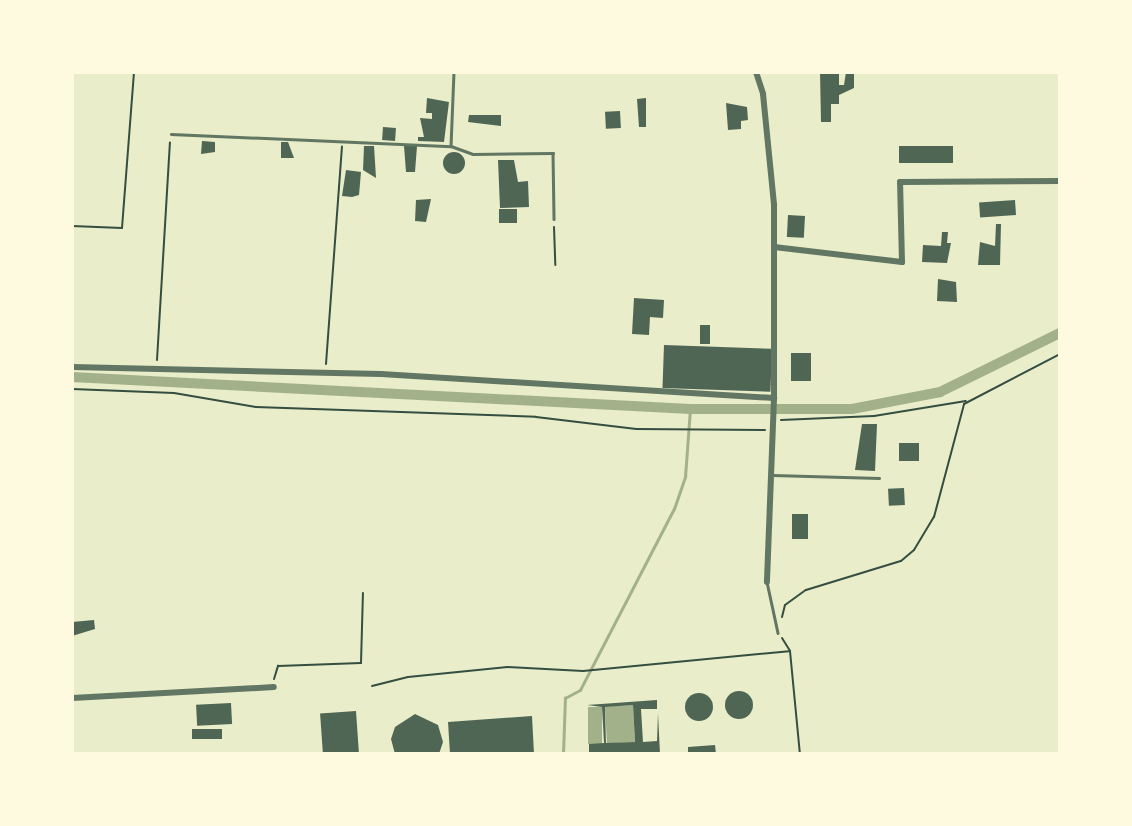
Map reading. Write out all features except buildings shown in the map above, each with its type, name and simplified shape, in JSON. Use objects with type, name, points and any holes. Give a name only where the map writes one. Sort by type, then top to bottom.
[{"type":"street","points":[[756,72],[763,94],[774,247],[774,400],[767,582]]},
{"type":"street","points":[[774,247],[902,262],[900,182],[1060,181]]},
{"type":"street","points":[[72,367],[326,373],[774,400]]},
{"type":"street","points":[[72,698],[274,687]]},
{"type":"lane","points":[[451,146],[454,72]]},
{"type":"lane","points":[[171,134],[451,146],[473,154],[553,153],[554,219]]},
{"type":"lane","points":[[770,475],[879,478]]},
{"type":"lane","points":[[767,582],[778,633]]},
{"type":"path","points":[[72,226],[122,228],[134,72]]},
{"type":"path","points":[[157,369],[171,134]]},
{"type":"path","points":[[326,373],[342,142]]},
{"type":"path","points":[[554,219],[555,265]]},
{"type":"path","points":[[773,419],[874,416],[970,400],[1060,354]]},
{"type":"path","points":[[72,389],[174,393],[256,407],[449,411],[636,429],[772,430]]},
{"type":"path","points":[[800,754],[790,651],[778,633],[785,605],[806,590],[901,561],[914,550],[934,517],[961,410],[970,400]]},
{"type":"path","points":[[274,687],[278,666],[361,663],[363,593]]},
{"type":"path","points":[[372,686],[408,677],[507,667],[583,671],[790,651]]},
{"type":"shaded area","points":[[633,705],[635,742],[607,743],[605,706]]},
{"type":"shaded area","points":[[588,707],[602,707],[602,744],[588,744]]},
{"type":"waterway","points":[[72,377],[690,409],[852,409],[940,392],[1060,333]]},
{"type":"waterway","points":[[563,754],[565,698],[580,690],[674,509],[685,477],[690,409]]}]
